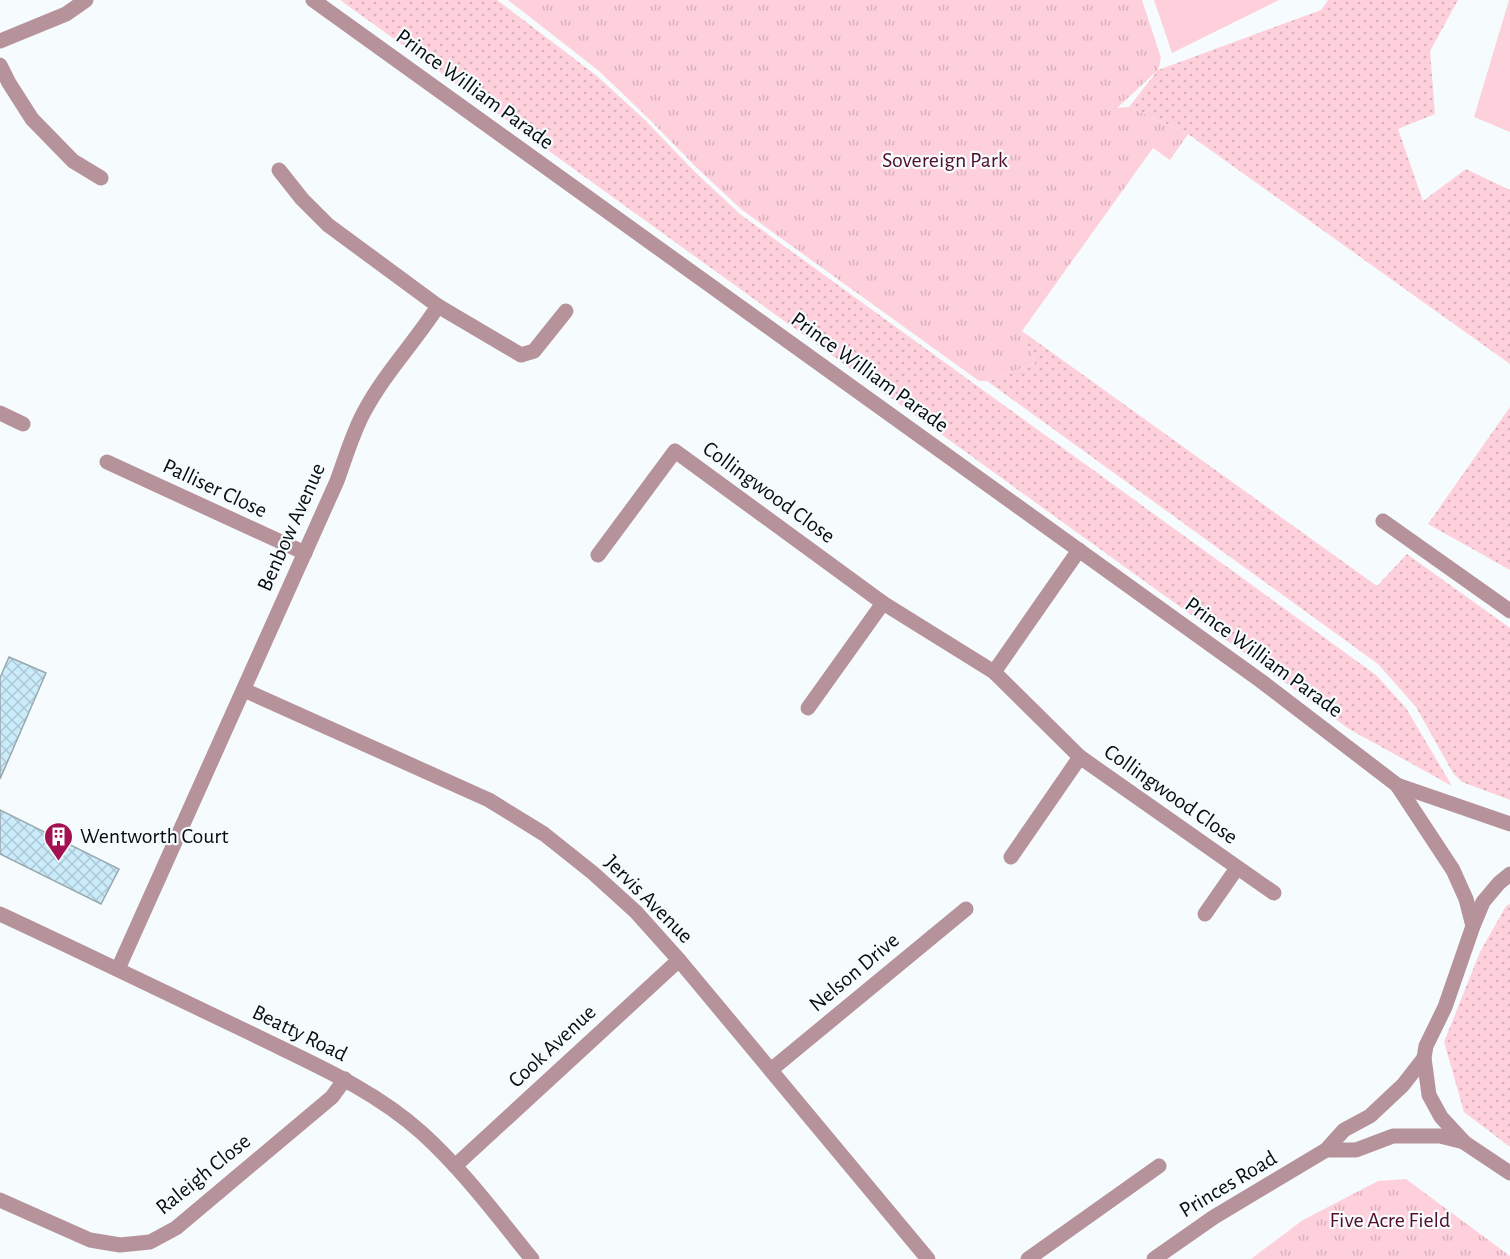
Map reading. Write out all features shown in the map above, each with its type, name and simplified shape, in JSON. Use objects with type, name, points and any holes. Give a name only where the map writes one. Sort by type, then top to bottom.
[{"type":"street","points":[[0,41],[66,14],[86,0]]},
{"type":"street","name":"Prince William Parade","points":[[313,0],[1261,681],[1397,785],[1510,824]]},
{"type":"street","points":[[0,65],[32,119],[72,161],[101,178]]},
{"type":"street","points":[[279,170],[302,200],[328,225],[438,306],[521,355],[534,351],[566,311]]},
{"type":"street","name":"Benbow Avenue","points":[[118,969],[337,481],[363,414],[382,382],[427,324],[438,306]]},
{"type":"street","points":[[0,413],[23,424]]},
{"type":"street","name":"Collingwood Close","points":[[598,555],[675,451],[883,603],[994,672],[1080,757],[1274,893]]},
{"type":"street","name":"Palliser Close","points":[[107,462],[304,553]]},
{"type":"street","points":[[1383,521],[1510,611]]},
{"type":"street","points":[[994,672],[1079,550]]},
{"type":"street","points":[[808,708],[883,603]]},
{"type":"street","name":"Jervis Avenue","points":[[244,690],[479,795],[543,834],[593,873],[636,912],[679,960],[928,1259]]},
{"type":"street","name":"Collingwood Close","points":[[1011,857],[1080,757]]},
{"type":"street","name":"Prince William Parade","points":[[1397,785],[1453,870],[1466,899],[1473,926]]},
{"type":"street","name":"Collingwood Close","points":[[1205,914],[1237,868]]},
{"type":"street","points":[[1510,874],[1499,883],[1483,903],[1444,1007],[1426,1046],[1424,1058],[1429,1095],[1441,1117],[1465,1143],[1510,1173]]},
{"type":"street","name":"Nelson Drive","points":[[772,1070],[966,909]]},
{"type":"street","name":"Beatty Road","points":[[0,914],[345,1079],[388,1106],[422,1133],[455,1166],[532,1259]]},
{"type":"street","name":"Cook Avenue","points":[[455,1166],[679,960]]},
{"type":"street","name":"Princes Road","points":[[1154,1259],[1214,1217],[1326,1150],[1344,1130],[1370,1116],[1403,1085],[1424,1058]]},
{"type":"street","name":"Raleigh Close","points":[[0,1200],[90,1240],[120,1245],[150,1242],[176,1228],[332,1097],[345,1079]]},
{"type":"street","points":[[1326,1150],[1356,1150],[1394,1136],[1440,1136],[1465,1143]]},
{"type":"street","points":[[1028,1259],[1159,1166]]},
{"type":"green space","points":[[340,0],[497,0],[597,76],[740,214],[1376,675],[1406,708],[1452,786],[1349,729]]},
{"type":"green space","name":"Sovereign Park","points":[[508,0],[1142,0],[1161,58],[1158,70],[1117,108],[1129,107],[1188,134],[1170,160],[1153,148],[1022,331],[1035,363],[987,381],[979,381],[742,210],[599,71]]},
{"type":"green space","points":[[1154,0],[1279,0],[1172,53]]},
{"type":"green space","points":[[1328,0],[1458,0],[1430,51],[1435,114],[1398,129],[1423,201],[1466,169],[1510,190],[1510,364],[1188,134],[1129,107],[1158,70],[1321,10]]},
{"type":"green space","points":[[1510,0],[1510,132],[1474,117]]},
{"type":"green space","points":[[1022,331],[1377,586],[1407,554],[1510,628],[1510,800],[1462,782],[1453,773],[1416,707],[1378,664],[987,381],[1035,363]]},
{"type":"green space","points":[[1510,407],[1510,570],[1428,524]]},
{"type":"green space","points":[[1510,904],[1510,1147],[1464,1112],[1444,1042],[1480,952],[1506,906]]},
{"type":"green space","name":"Five Acre Field","points":[[1406,1179],[1510,1256],[1510,1259],[1251,1259],[1303,1220],[1378,1181]]},
{"type":"building","points":[[9,657],[46,673],[0,779],[0,678]]},
{"type":"building","name":"Wentworth Court","points":[[0,810],[119,869],[101,904],[0,854]]},
{"type":"place","name":"Wentworth Court","points":[[59,862]]}]
